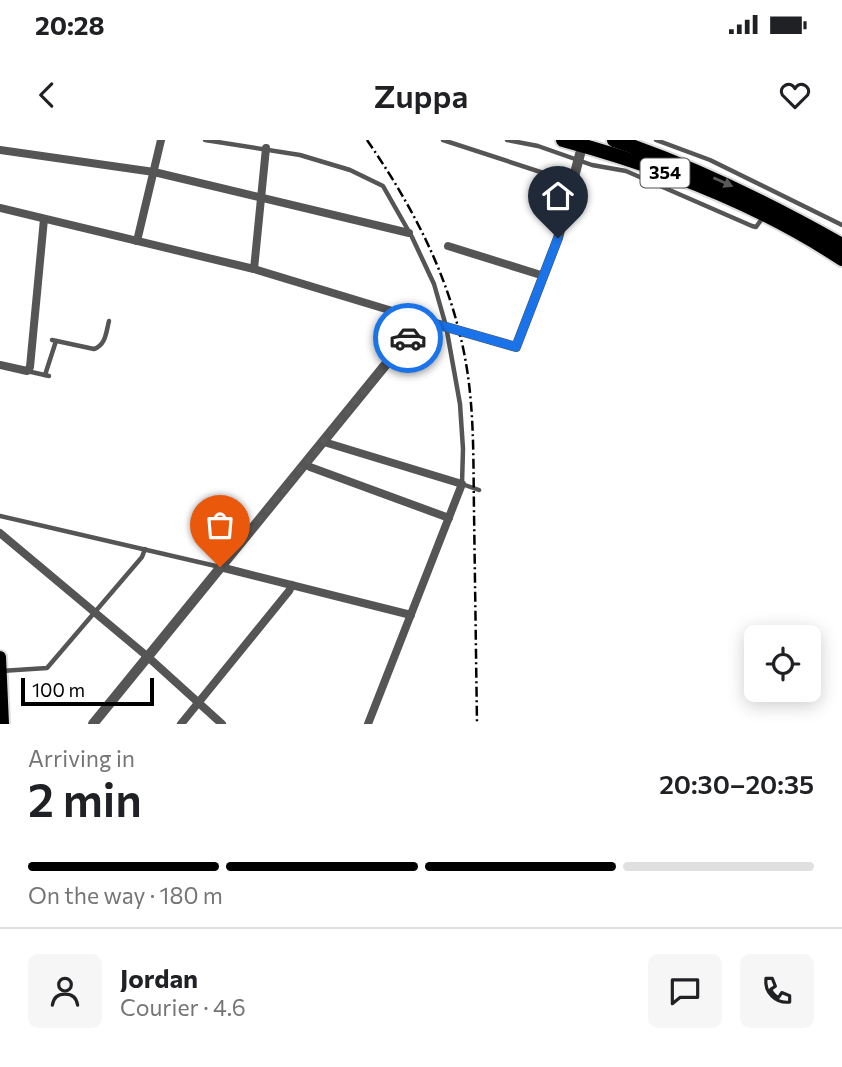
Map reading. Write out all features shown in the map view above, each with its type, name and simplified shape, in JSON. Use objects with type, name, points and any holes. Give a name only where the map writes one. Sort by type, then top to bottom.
[{"type":"highway","name":"354","points":[[563,140],[640,164],[765,216],[842,259]]},
{"type":"highway","name":"354","points":[[614,140],[656,154],[727,184],[770,204],[842,245]]},
{"type":"main road","points":[[0,657],[3,724]]},
{"type":"street","points":[[137,241],[161,140]]},
{"type":"street","points":[[254,269],[266,148]]},
{"type":"street","points":[[0,150],[154,172],[410,233]]},
{"type":"street","points":[[0,208],[254,269],[516,347],[558,238],[579,157]]},
{"type":"street","points":[[0,365],[27,371],[30,367],[44,219]]},
{"type":"street","points":[[449,246],[544,276]]},
{"type":"street","points":[[93,724],[422,320]]},
{"type":"street","points":[[324,442],[462,484],[368,724]]},
{"type":"street","points":[[310,467],[449,518]]},
{"type":"street","points":[[0,533],[148,657],[222,724]]},
{"type":"street","points":[[220,567],[411,615]]},
{"type":"street","points":[[181,724],[292,585]]},
{"type":"lane","points":[[205,140],[266,148],[331,163],[380,184],[410,233],[434,284],[446,326],[460,404],[462,484],[479,490]]},
{"type":"lane","points":[[443,140],[572,183]]},
{"type":"lane","points":[[507,140],[626,171],[752,226],[756,226],[765,216]]},
{"type":"lane","points":[[656,140],[710,160],[842,225]]},
{"type":"lane","points":[[27,371],[47,375],[54,340],[94,349],[100,347],[109,321]]},
{"type":"lane","points":[[0,516],[220,567]]},
{"type":"lane","points":[[0,671],[47,668],[142,557],[145,550]]},
{"type":"railway","points":[[367,140],[422,231],[452,305],[464,353],[471,398],[473,443],[477,724]]},
{"type":"way so far","points":[[220,567],[408,338]]},
{"type":"route","points":[[408,338],[422,320],[516,347],[558,238]]}]
